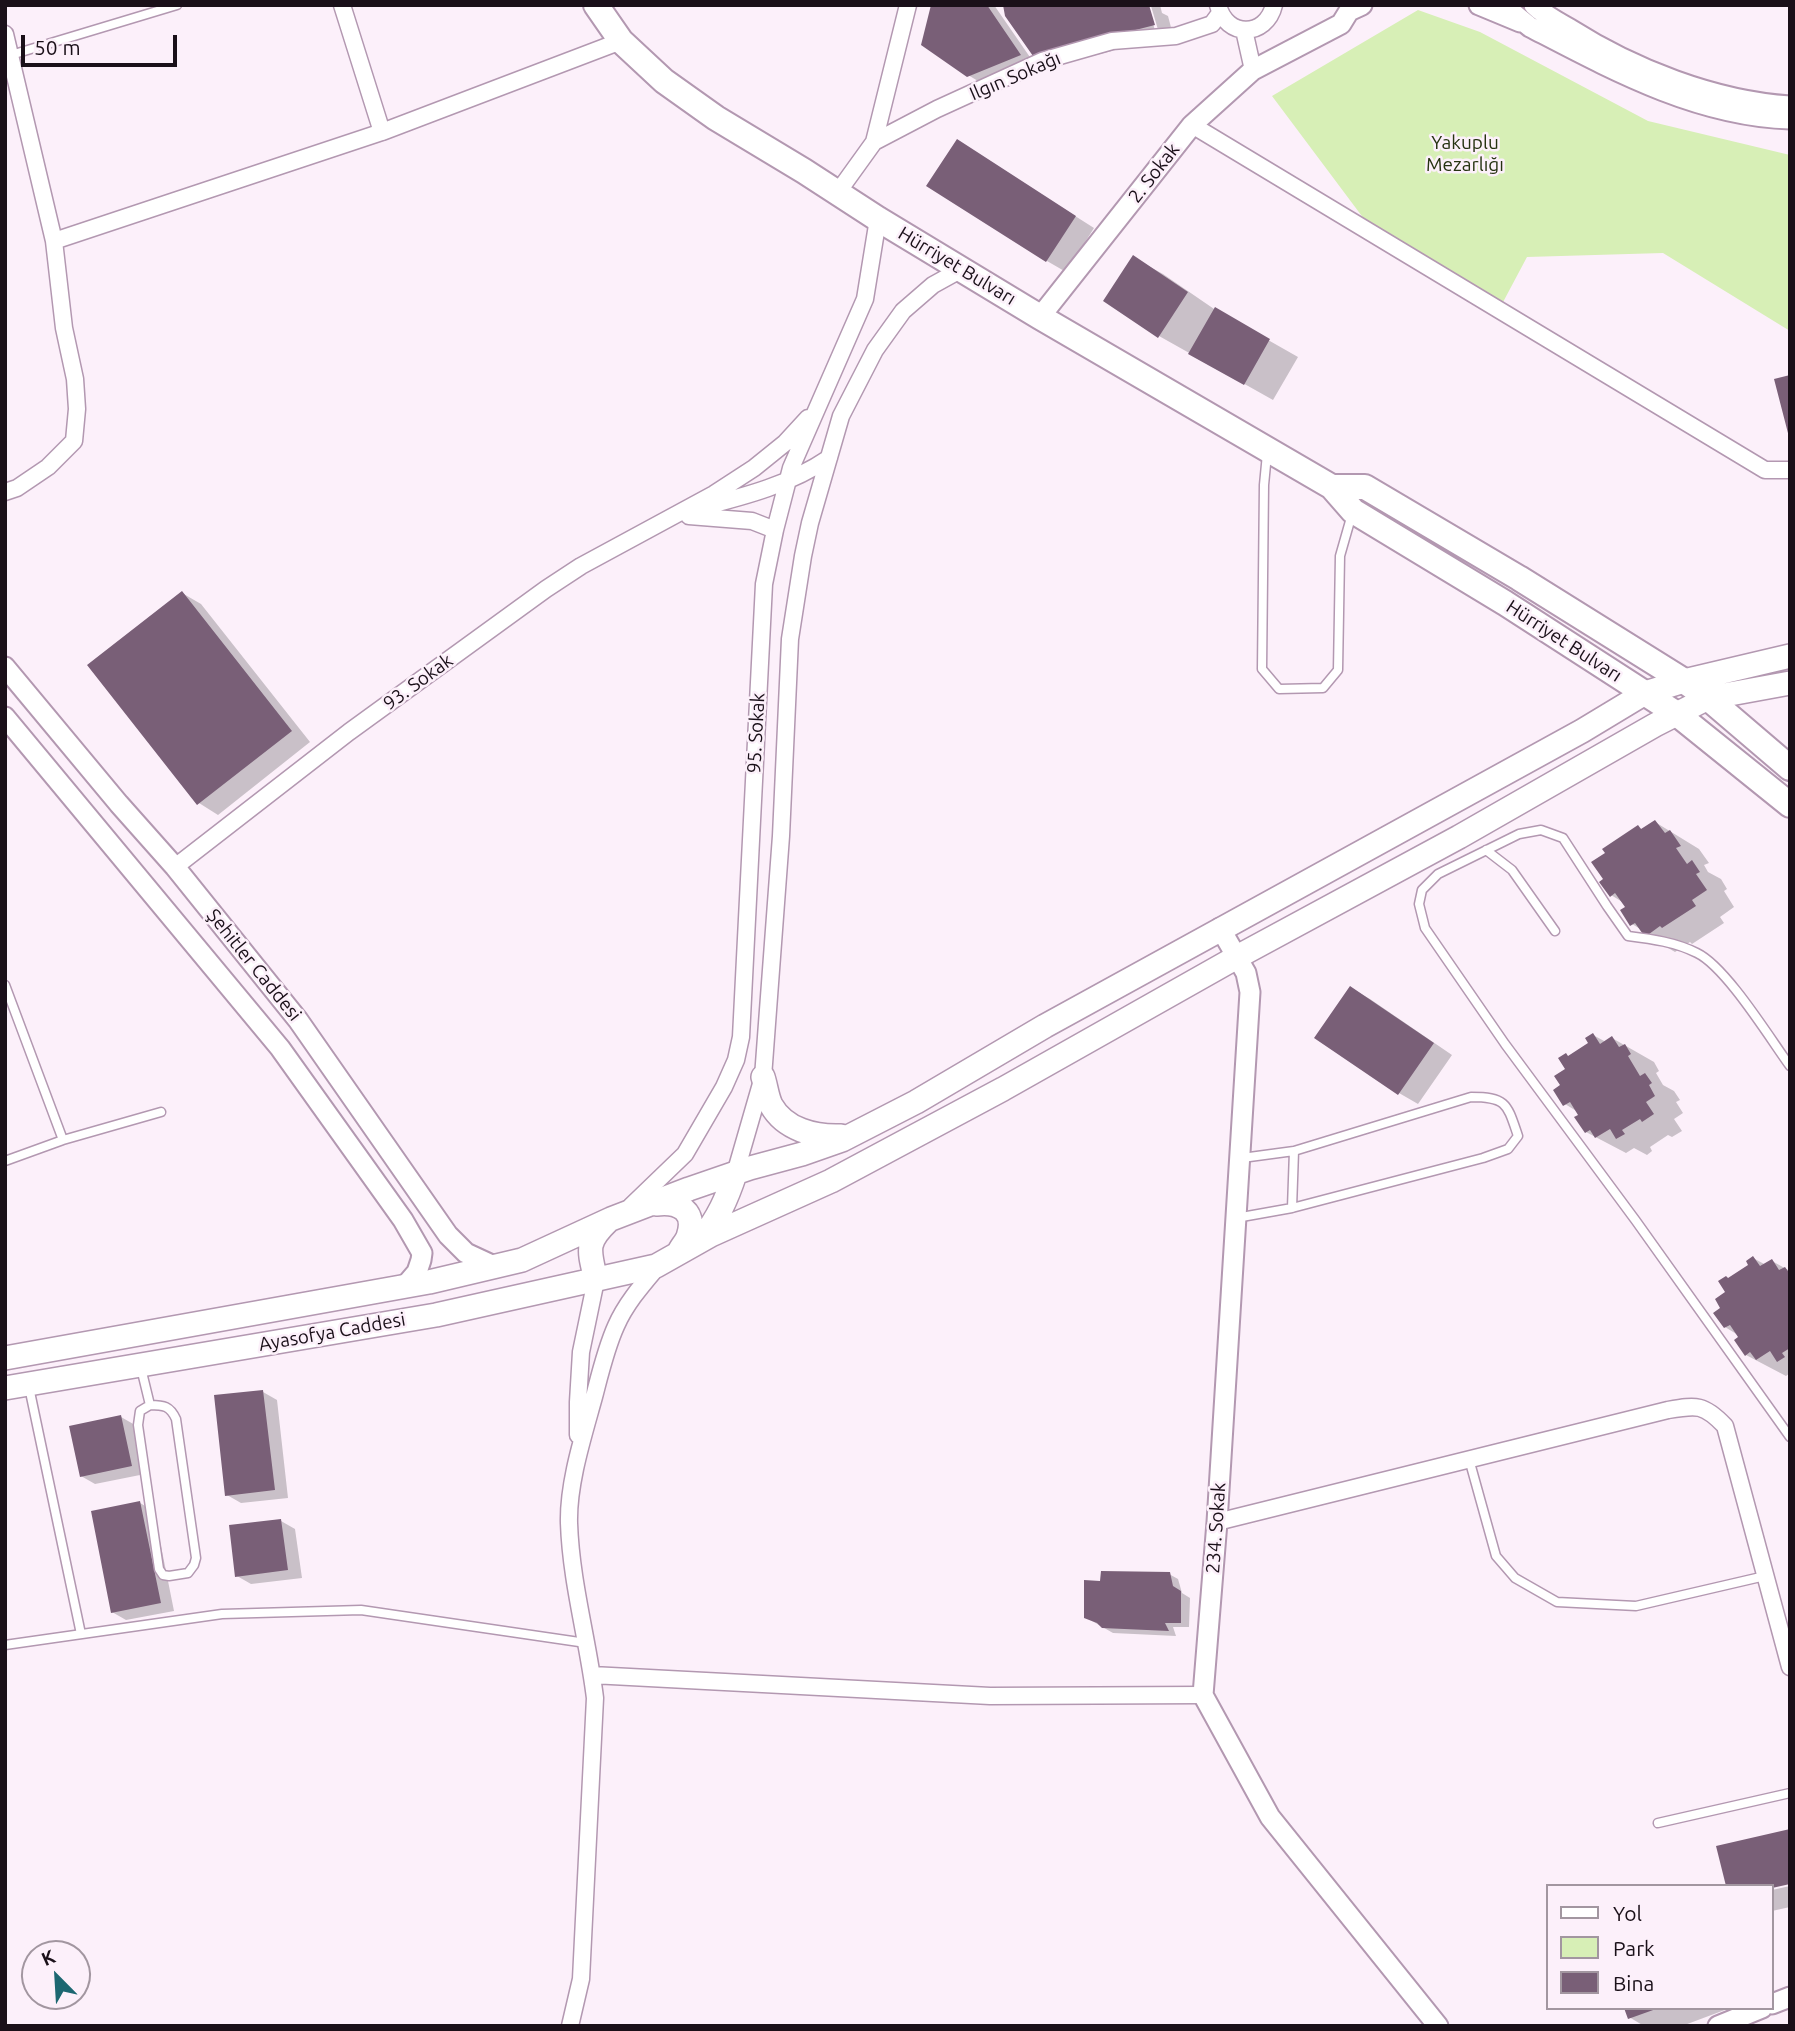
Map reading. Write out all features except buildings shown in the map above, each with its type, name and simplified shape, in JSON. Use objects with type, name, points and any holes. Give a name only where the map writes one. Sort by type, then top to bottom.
[{"type":"main road","name":"Hürriyet Bulvarı","points":[[600,9],[621,41],[664,81],[716,118],[1040,317],[1332,488],[1353,511],[1505,603],[1677,713],[1790,805]]},
{"type":"main road","name":"Hürriyet Bulvarı","points":[[1332,488],[1365,487],[1531,586],[1684,681],[1790,768]]},
{"type":"main road","points":[[5,1358],[405,1286],[522,1260],[611,1219],[851,1135],[916,1102],[1045,1026],[1581,731],[1645,693],[1790,656]]},
{"type":"main road","name":"Ayasofya Caddesi","points":[[5,1388],[436,1315],[596,1280],[674,1256],[831,1181],[1003,1089],[1677,713],[1708,698],[1790,683]]},
{"type":"main road","points":[[763,1077],[770,1104],[796,1129],[823,1136],[851,1135]]},
{"type":"main road","points":[[674,1256],[713,1224],[728,1196],[735,1174]]},
{"type":"main road","points":[[643,1207],[677,1203],[685,1209],[690,1222],[688,1237],[674,1256]]},
{"type":"main road","points":[[596,1280],[590,1242],[611,1219]]},
{"type":"street","points":[[342,5],[382,132]]},
{"type":"street","points":[[874,142],[908,5]]},
{"type":"street","points":[[1219,9],[1229,25],[1244,30],[1261,26],[1274,5]]},
{"type":"street","points":[[1355,8],[1372,5]]},
{"type":"street","points":[[1479,5],[1688,101],[1727,111],[1790,119]]},
{"type":"street","points":[[1509,5],[1513,13],[1530,27]]},
{"type":"street","points":[[1534,5],[1585,39],[1655,73],[1707,92],[1746,101],[1790,106]]},
{"type":"street","name":"2. Sokak","points":[[1040,317],[1192,125],[1253,70],[1341,24],[1355,8]]},
{"type":"street","name":"Ilgın Sokağı","points":[[838,192],[874,142],[937,109],[1042,61],[1112,41],[1176,36],[1212,24],[1219,9]]},
{"type":"street","points":[[1244,30],[1253,70]]},
{"type":"street","points":[[5,34],[54,240],[77,408],[74,441],[48,467],[17,488],[5,492]]},
{"type":"street","points":[[54,240],[382,132],[621,41]]},
{"type":"street","points":[[1192,125],[1765,470],[1789,473]]},
{"type":"street","name":"95. Sokak","points":[[611,1219],[638,1201],[685,1154],[724,1087],[736,1060],[741,1037],[764,584],[791,468],[865,299],[878,219]]},
{"type":"street","name":"95. Sokak","points":[[735,1174],[763,1077],[781,836],[790,639],[803,556],[841,416],[875,350],[903,311],[933,285],[962,269]]},
{"type":"street","points":[[673,515],[714,494],[754,468],[785,443],[817,408]]},
{"type":"street","points":[[673,515],[788,481],[829,458]]},
{"type":"street","points":[[673,515],[752,520],[775,530]]},
{"type":"street","name":"93. Sokak","points":[[175,867],[349,732],[547,589],[581,566],[673,515]]},
{"type":"street","name":"Şehitler Caddesi","points":[[5,667],[175,867],[298,1020],[448,1235],[466,1253],[494,1266]]},
{"type":"street","points":[[759,667],[789,671]]},
{"type":"street","points":[[18,733],[43,711]]},
{"type":"street","name":"Şehitler Caddesi","points":[[5,717],[280,1048],[347,1140],[403,1220],[422,1253],[417,1272],[405,1286]]},
{"type":"street","points":[[95,825],[119,804]]},
{"type":"street","name":"234. Sokak","points":[[1203,1695],[1217,1522],[1250,992],[1246,972],[1220,928]]},
{"type":"street","points":[[347,1140],[368,1121]]},
{"type":"street","points":[[570,2026],[581,1979],[595,1698],[572,1565],[569,1521],[578,1455],[615,1326],[631,1298],[674,1256]]},
{"type":"street","points":[[578,1455],[581,1352],[596,1280]]},
{"type":"street","points":[[1217,1522],[1668,1410],[1690,1406],[1711,1411],[1725,1426],[1790,1667]]},
{"type":"street","points":[[592,1675],[990,1696],[1203,1695],[1270,1817],[1438,2026]]},
{"type":"street","points":[[1718,2026],[1757,2010]]},
{"type":"lane","points":[[10,54],[177,5]]},
{"type":"lane","points":[[1268,450],[1264,485],[1262,669],[1279,689],[1323,688],[1338,670],[1340,556],[1353,511]]},
{"type":"lane","points":[[1790,1066],[1724,975],[1699,954],[1667,942],[1628,936],[1563,838],[1541,830],[1519,834],[1438,874],[1423,890],[1419,904],[1425,928],[1790,1437]]},
{"type":"lane","points":[[1486,850],[1512,870],[1555,931]]},
{"type":"lane","points":[[5,985],[62,1140]]},
{"type":"lane","points":[[1236,1218],[1292,1208],[1483,1158],[1508,1149],[1518,1136],[1508,1107],[1492,1097],[1471,1097],[1294,1151],[1240,1158]]},
{"type":"lane","points":[[5,1161],[62,1140],[161,1112]]},
{"type":"lane","points":[[1292,1208],[1294,1151]]},
{"type":"lane","points":[[140,1365],[150,1405]]},
{"type":"lane","points":[[29,1384],[81,1634]]},
{"type":"lane","points":[[150,1405],[163,1405],[172,1410],[177,1419],[196,1558],[188,1573],[169,1576],[163,1575],[159,1569],[138,1425],[140,1411],[150,1405]]},
{"type":"lane","points":[[1469,1459],[1496,1556],[1515,1578],[1557,1602],[1636,1606],[1765,1576]]},
{"type":"lane","points":[[5,1645],[222,1614],[361,1610],[586,1643]]},
{"type":"lane","points":[[1658,1823],[1790,1793]]},
{"type":"green space","name":"Yakuplu Mezarlığı","points":[[1418,10],[1480,32],[1648,121],[1790,155],[1790,331],[1663,253],[1527,257],[1502,304],[1376,235],[1272,96]]}]
